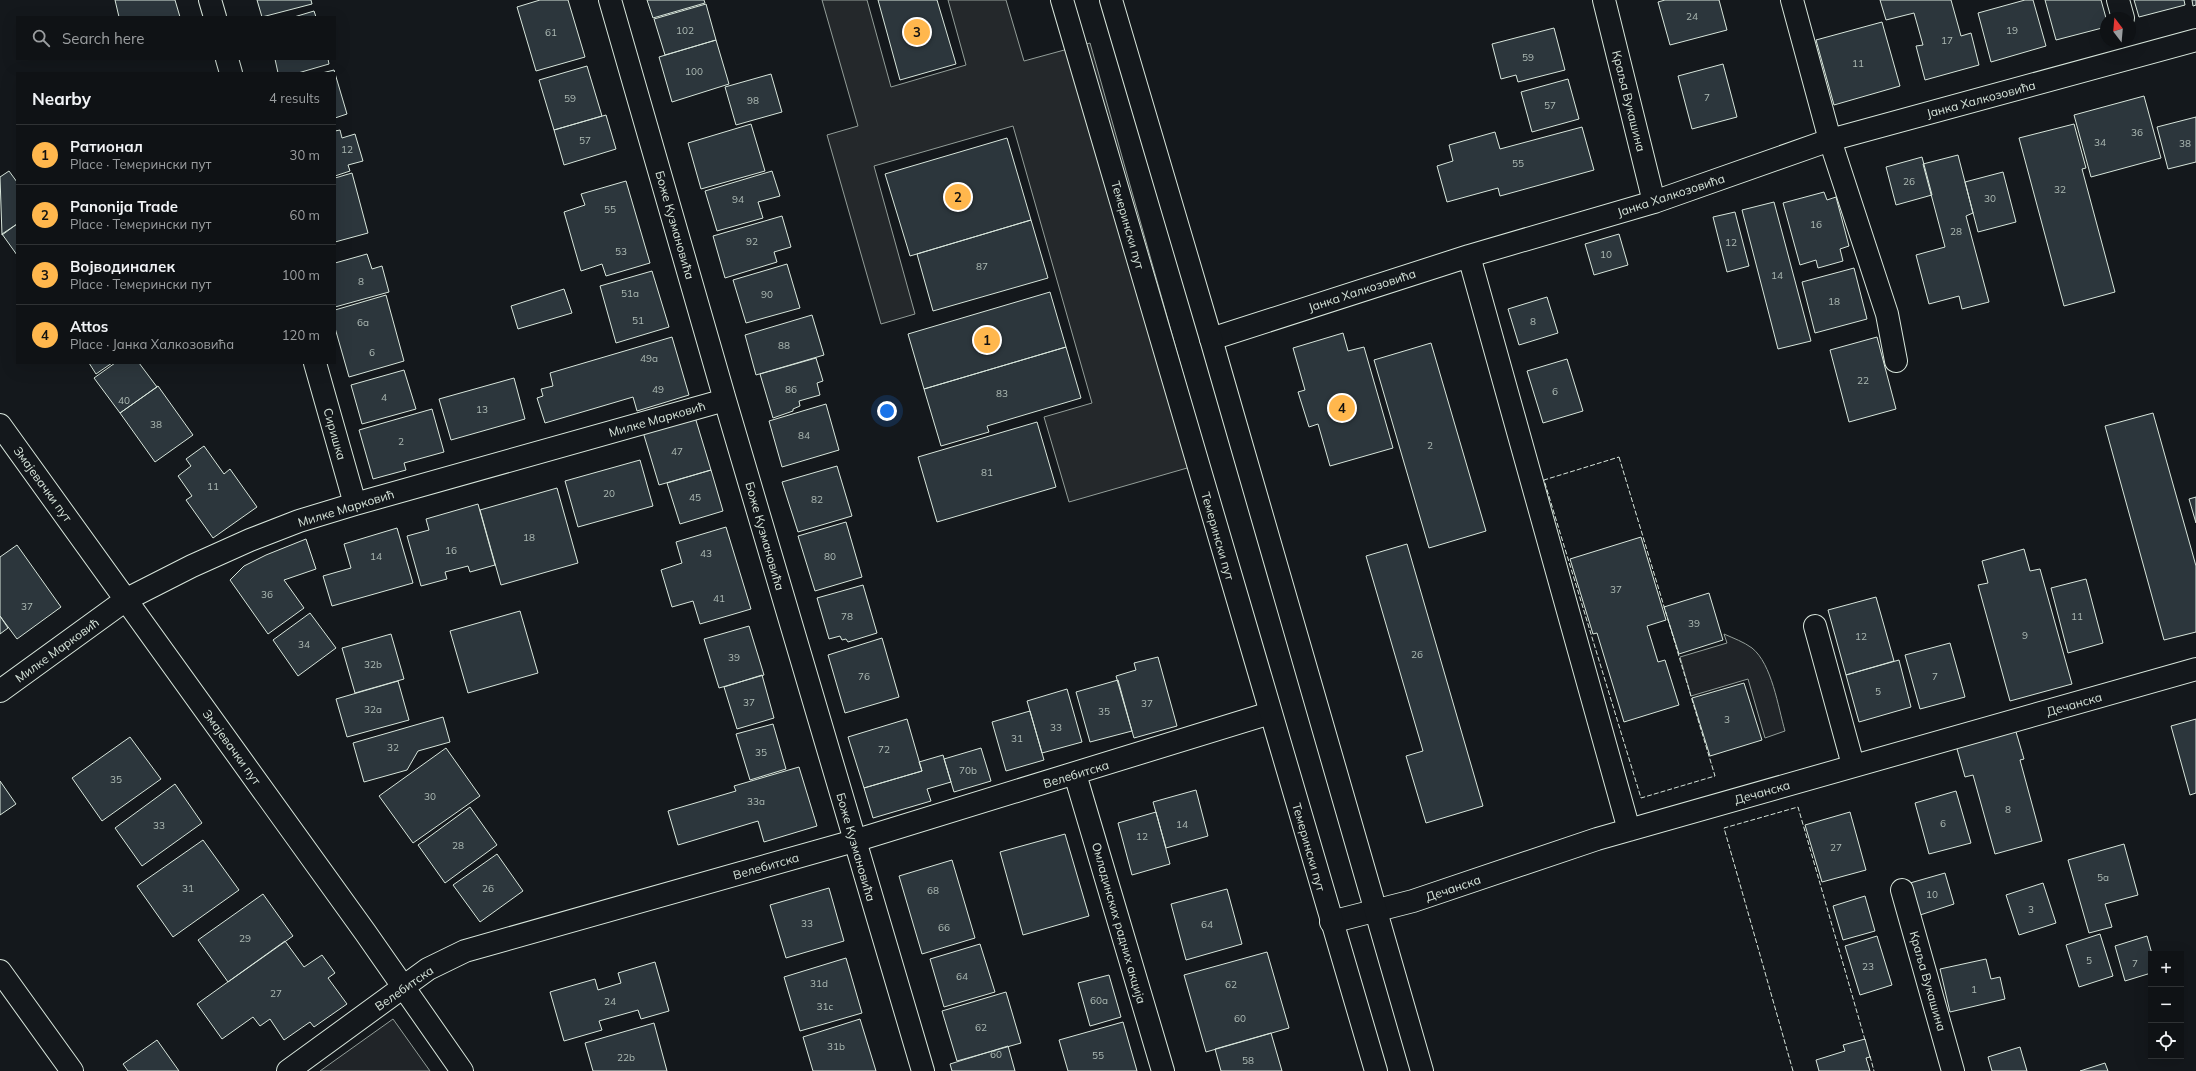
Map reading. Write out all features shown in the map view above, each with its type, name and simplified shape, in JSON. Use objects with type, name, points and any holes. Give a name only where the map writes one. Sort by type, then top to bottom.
[{"type":"street","points":[[210,0],[215,16]]},
{"type":"street","name":"Боже Кузмановића","points":[[610,0],[725,400],[923,1071]]},
{"type":"street","name":"Темерински пут","points":[[1062,0],[1331,922],[1376,1071]]},
{"type":"street","points":[[1111,0],[1211,339],[1422,1071]]},
{"type":"street","name":"Краља Вукашина","points":[[1604,0],[1654,202]]},
{"type":"street","points":[[1792,0],[1830,140],[1887,314],[1896,361]]},
{"type":"street","points":[[2118,0],[2121,12]]},
{"type":"street","name":"Јанка Халкозовића","points":[[1211,339],[1469,256],[1654,202],[1830,140],[2131,49],[2196,40]]},
{"type":"street","points":[[227,60],[231,72]]},
{"type":"street","points":[[1469,256],[1629,830]]},
{"type":"street","name":"Сиришка","points":[[315,364],[356,504]]},
{"type":"street","name":"Милке Марковић","points":[[0,691],[127,600],[192,566],[250,540],[299,521],[356,504],[725,400]]},
{"type":"street","name":"Змајевачки пут","points":[[0,425],[404,987],[462,1071]]},
{"type":"street","points":[[1815,626],[1853,765]]},
{"type":"street","name":"Дечанска","points":[[1331,922],[1413,901],[1598,839],[1853,765],[2196,669]]},
{"type":"street","name":"Велебитска","points":[[288,1071],[428,969],[465,951],[854,841],[1270,713]]},
{"type":"street","name":"Омладинских радних акција","points":[[1075,774],[1163,1071]]},
{"type":"street","name":"Краља Вукашина","points":[[1902,890],[1953,1071]]},
{"type":"street","points":[[0,971],[72,1071]]},
{"type":"shaded area","points":[[822,0],[867,0],[891,87],[966,65],[948,0],[1006,0],[1024,61],[1090,43],[1208,462],[1069,502],[1044,417],[1092,403],[1013,126],[874,166],[915,314],[881,324],[827,135],[858,126]]},
{"type":"shaded area","points":[[1724,634],[1752,648],[1765,664],[1773,686],[1785,731],[1765,738],[1748,679],[1691,696],[1680,657],[1727,643]]},
{"type":"shaded area","points":[[393,1019],[430,1071],[320,1071]]},
{"type":"building","points":[[115,0],[175,0],[180,16],[119,16]]},
{"type":"building","points":[[257,0],[311,0],[312,4],[262,16]]},
{"type":"building","points":[[540,0],[568,0],[585,57],[536,71],[517,7]]},
{"type":"building","points":[[647,0],[704,0],[705,3],[653,18]]},
{"type":"building","points":[[878,0],[937,0],[956,64],[900,80]]},
{"type":"building","points":[[1665,0],[1719,0],[1727,30],[1670,45],[1658,2]]},
{"type":"building","points":[[1880,0],[1951,0],[1961,36],[1971,33],[1979,65],[1925,80],[1916,46],[1923,45],[1914,13],[1886,20]]},
{"type":"building","points":[[2025,0],[2033,0],[2046,46],[1991,62],[1978,13]]},
{"type":"building","points":[[2045,0],[2101,0],[2104,12],[2100,12],[2100,29],[2056,40]]},
{"type":"building","points":[[2134,0],[2184,0],[2185,5],[2139,17]]},
{"type":"building","points":[[2192,0],[2196,0],[2196,5],[2193,6]]},
{"type":"building","points":[[706,4],[716,40],[665,55],[654,19]]},
{"type":"building","points":[[314,11],[316,16],[297,16]]},
{"type":"building","points":[[1882,22],[1900,86],[1834,105],[1816,40]]},
{"type":"building","points":[[1554,28],[1565,70],[1518,82],[1516,75],[1501,79],[1492,44]]},
{"type":"building","points":[[716,40],[729,84],[672,102],[659,57]]},
{"type":"building","points":[[275,60],[328,60],[329,64],[301,72],[278,72]]},
{"type":"building","points":[[1723,64],[1737,117],[1692,129],[1678,76]]},
{"type":"building","points":[[587,66],[602,116],[554,130],[539,80]]},
{"type":"building","points":[[771,74],[782,112],[736,125],[725,87]]},
{"type":"building","points":[[336,76],[347,114],[336,118]]},
{"type":"building","points":[[1568,79],[1579,119],[1532,132],[1521,92]]},
{"type":"building","points":[[2144,96],[2161,158],[2091,177],[2074,115]]},
{"type":"building","points":[[606,115],[616,149],[564,165],[554,130]]},
{"type":"building","points":[[2196,117],[2196,162],[2168,169],[2157,127]]},
{"type":"building","points":[[751,124],[765,171],[701,189],[688,143]]},
{"type":"building","points":[[2074,124],[2086,168],[2082,169],[2115,292],[2064,306],[2019,138]]},
{"type":"building","points":[[1582,127],[1594,170],[1500,196],[1498,188],[1447,202],[1437,166],[1453,161],[1449,145],[1495,132],[1500,149]]},
{"type":"building","points":[[340,130],[342,138],[355,134],[363,161],[348,165],[350,171],[336,176],[336,131]]},
{"type":"building","points":[[1007,138],[1031,220],[910,256],[885,174]]},
{"type":"building","points":[[1958,155],[1973,213],[1966,216],[1989,302],[1962,309],[1959,296],[1929,304],[1916,255],[1945,247],[1923,164]]},
{"type":"building","points":[[1922,157],[1932,195],[1896,205],[1886,167]]},
{"type":"building","points":[[9,171],[16,181],[16,225],[2,235],[0,177]]},
{"type":"building","points":[[772,171],[780,196],[758,202],[763,218],[717,231],[705,191]]},
{"type":"building","points":[[2003,172],[2016,222],[1978,232],[1965,182]]},
{"type":"building","points":[[352,173],[368,233],[336,242],[336,178]]},
{"type":"building","points":[[626,181],[650,263],[606,276],[602,264],[581,271],[564,212],[585,205],[581,194]]},
{"type":"building","points":[[1824,192],[1827,200],[1836,197],[1849,246],[1840,249],[1843,261],[1818,268],[1816,260],[1800,265],[1783,203]]},
{"type":"building","points":[[1774,202],[1811,341],[1778,349],[1742,210]]},
{"type":"building","points":[[1735,212],[1749,266],[1727,272],[1713,217]]},
{"type":"building","points":[[782,216],[791,247],[774,252],[777,262],[725,278],[713,236]]},
{"type":"building","points":[[1031,220],[1048,278],[933,311],[917,254]]},
{"type":"building","points":[[16,225],[16,254],[2,234]]},
{"type":"building","points":[[1619,234],[1628,265],[1594,275],[1585,244]]},
{"type":"building","points":[[367,254],[372,269],[382,266],[389,292],[336,307],[336,263]]},
{"type":"building","points":[[787,264],[800,308],[746,323],[733,280]]},
{"type":"building","points":[[1854,268],[1867,319],[1815,333],[1802,282]]},
{"type":"building","points":[[652,271],[669,327],[616,343],[600,286]]},
{"type":"building","points":[[564,289],[572,313],[518,329],[511,306]]},
{"type":"building","points":[[1050,292],[1066,347],[924,389],[908,334]]},
{"type":"building","points":[[386,295],[404,361],[349,377],[336,332],[336,310]]},
{"type":"building","points":[[1547,297],[1558,333],[1519,345],[1508,309]]},
{"type":"building","points":[[812,315],[824,355],[756,375],[745,335]]},
{"type":"building","points":[[1343,333],[1348,351],[1364,347],[1393,448],[1330,466],[1318,424],[1309,427],[1298,392],[1305,390],[1293,348]]},
{"type":"building","points":[[672,337],[689,395],[637,411],[633,397],[545,423],[537,398],[543,396],[541,389],[553,386],[550,373]]},
{"type":"building","points":[[1877,337],[1896,409],[1849,422],[1830,350]]},
{"type":"building","points":[[1431,343],[1486,531],[1429,548],[1374,360]]},
{"type":"building","points":[[1066,347],[1081,398],[987,426],[989,432],[941,446],[924,389]]},
{"type":"building","points":[[816,358],[823,381],[817,383],[820,395],[799,401],[800,406],[793,409],[793,411],[773,418],[760,374]]},
{"type":"building","points":[[1567,359],[1583,411],[1543,423],[1527,371]]},
{"type":"building","points":[[90,364],[111,364],[96,374]]},
{"type":"building","points":[[114,364],[140,364],[157,387],[120,413],[94,378]]},
{"type":"building","points":[[404,370],[416,409],[362,424],[351,385]]},
{"type":"building","points":[[514,378],[525,419],[451,440],[439,399]]},
{"type":"building","points":[[158,386],[193,435],[155,462],[120,413]]},
{"type":"building","points":[[826,404],[839,450],[782,467],[769,421]]},
{"type":"building","points":[[432,409],[444,452],[404,463],[406,470],[373,479],[359,430]]},
{"type":"building","points":[[2153,413],[2196,566],[2196,632],[2164,640],[2105,426]]},
{"type":"building","points":[[695,417],[711,470],[659,485],[643,432]]},
{"type":"building","points":[[1037,422],[1056,487],[937,522],[918,457]]},
{"type":"building","points":[[204,446],[224,474],[230,469],[257,507],[213,538],[186,500],[192,496],[178,476],[191,466],[186,459]]},
{"type":"building","points":[[640,460],[653,506],[578,527],[565,481]]},
{"type":"building","points":[[837,466],[852,516],[798,532],[782,482]]},
{"type":"building","points":[[711,470],[723,511],[680,524],[667,483]]},
{"type":"building","points":[[557,488],[578,563],[501,585],[480,510]]},
{"type":"building","points":[[2196,497],[2196,523],[2189,499]]},
{"type":"building","points":[[478,504],[495,565],[470,572],[468,566],[445,572],[447,579],[421,586],[407,536],[429,530],[426,519]]},
{"type":"building","points":[[846,522],[862,577],[815,591],[798,536]]},
{"type":"building","points":[[726,527],[751,609],[700,624],[693,601],[672,607],[661,570],[682,563],[676,542]]},
{"type":"building","points":[[397,528],[413,583],[332,606],[323,576],[351,568],[344,544]]},
{"type":"building","points":[[1641,537],[1666,620],[1647,626],[1658,662],[1665,660],[1679,705],[1624,722],[1597,633],[1593,634],[1570,559]]},
{"type":"building","points":[[306,539],[316,569],[284,580],[304,608],[268,634],[230,580],[244,566],[266,555]]},
{"type":"building","points":[[1407,544],[1483,806],[1426,823],[1406,756],[1423,751],[1366,556]]},
{"type":"building","points":[[17,545],[61,607],[17,639],[0,616],[0,557]]},
{"type":"building","points":[[2024,549],[2030,571],[2040,569],[2072,684],[2010,701],[1978,585],[1988,583],[1982,561]]},
{"type":"building","points":[[2086,579],[2103,643],[2068,653],[2051,588]]},
{"type":"building","points":[[863,585],[877,633],[848,642],[846,639],[842,640],[840,636],[829,639],[817,598]]},
{"type":"building","points":[[1709,593],[1723,640],[1679,654],[1664,607]]},
{"type":"building","points":[[1876,597],[1894,661],[1846,675],[1828,610]]},
{"type":"building","points":[[520,611],[538,673],[468,693],[450,631]]},
{"type":"building","points":[[310,613],[336,648],[298,676],[273,640]]},
{"type":"building","points":[[0,616],[8,628],[0,634]]},
{"type":"building","points":[[749,626],[764,675],[719,688],[704,639]]},
{"type":"building","points":[[391,634],[404,679],[355,693],[342,648]]},
{"type":"building","points":[[882,638],[899,697],[845,713],[828,655]]},
{"type":"building","points":[[1950,643],[1965,697],[1920,709],[1905,655]]},
{"type":"building","points":[[1158,657],[1177,726],[1134,738],[1116,676],[1136,670],[1134,663]]},
{"type":"building","points":[[1899,660],[1911,707],[1859,722],[1846,675]]},
{"type":"building","points":[[762,675],[774,718],[737,729],[724,687]]},
{"type":"building","points":[[1118,680],[1132,731],[1090,742],[1076,692]]},
{"type":"building","points":[[398,681],[409,720],[347,737],[336,699]]},
{"type":"building","points":[[1744,683],[1762,740],[1710,756],[1692,698]]},
{"type":"building","points":[[1067,689],[1082,742],[1042,753],[1027,701]]},
{"type":"building","points":[[1030,711],[1044,760],[1006,771],[992,722]]},
{"type":"building","points":[[443,717],[450,742],[418,751],[407,770],[364,782],[353,743]]},
{"type":"building","points":[[907,719],[922,771],[864,788],[848,737]]},
{"type":"building","points":[[2196,719],[2196,793],[2190,795],[2171,726]]},
{"type":"building","points":[[773,724],[786,769],[750,780],[736,734]]},
{"type":"building","points":[[2014,725],[2024,759],[2020,760],[2042,841],[1995,854],[1973,775],[1965,777],[1955,742]]},
{"type":"building","points":[[130,737],[161,779],[102,821],[72,778]]},
{"type":"building","points":[[446,748],[480,796],[413,843],[379,796]]},
{"type":"building","points":[[981,748],[991,781],[954,792],[944,759]]},
{"type":"building","points":[[943,755],[951,782],[927,789],[931,801],[873,818],[864,788],[922,771],[919,762]]},
{"type":"building","points":[[799,767],[817,826],[764,842],[758,821],[678,845],[668,811],[736,791],[734,786]]},
{"type":"building","points":[[0,781],[16,804],[0,815]]},
{"type":"building","points":[[175,784],[202,823],[142,866],[115,828]]},
{"type":"building","points":[[1196,790],[1208,836],[1166,848],[1153,802]]},
{"type":"building","points":[[1956,791],[1971,843],[1929,854],[1915,803]]},
{"type":"building","points":[[470,807],[497,845],[445,883],[418,845]]},
{"type":"building","points":[[1156,812],[1170,864],[1132,875],[1118,823]]},
{"type":"building","points":[[1850,812],[1866,870],[1822,882],[1805,825]]},
{"type":"building","points":[[1065,834],[1089,916],[1023,935],[1000,852]]},
{"type":"building","points":[[203,840],[239,890],[173,937],[137,886]]},
{"type":"building","points":[[2124,844],[2138,895],[2105,904],[2112,927],[2089,933],[2068,860]]},
{"type":"building","points":[[497,854],[523,891],[480,922],[453,885]]},
{"type":"building","points":[[952,860],[975,938],[922,954],[899,876]]},
{"type":"building","points":[[1945,873],[1954,904],[1920,915],[1910,883]]},
{"type":"building","points":[[2043,883],[2056,923],[2019,935],[2006,895]]},
{"type":"building","points":[[829,888],[844,941],[786,958],[770,905]]},
{"type":"building","points":[[1227,889],[1242,944],[1186,960],[1171,904]]},
{"type":"building","points":[[263,894],[293,936],[228,982],[198,940]]},
{"type":"building","points":[[1865,896],[1875,931],[1843,940],[1833,906]]},
{"type":"building","points":[[2100,934],[2113,976],[2079,987],[2066,945]]},
{"type":"building","points":[[1877,936],[1892,985],[1860,995],[1845,946]]},
{"type":"building","points":[[2147,936],[2151,951],[2148,951],[2148,974],[2125,981],[2115,946]]},
{"type":"building","points":[[285,941],[304,967],[322,955],[335,973],[328,978],[347,1004],[314,1027],[310,1022],[284,1040],[270,1019],[260,1026],[253,1017],[222,1039],[197,1004]]},
{"type":"building","points":[[980,944],[995,992],[944,1007],[930,959]]},
{"type":"building","points":[[1267,952],[1289,1028],[1206,1052],[1184,975]]},
{"type":"building","points":[[846,958],[862,1013],[800,1031],[784,977]]},
{"type":"building","points":[[1986,959],[1991,979],[2000,977],[2005,999],[1950,1012],[1940,969]]},
{"type":"building","points":[[655,962],[669,1011],[641,1019],[638,1010],[599,1021],[602,1030],[564,1041],[550,992],[595,979],[598,990],[621,983],[618,973]]},
{"type":"building","points":[[1109,975],[1121,1017],[1090,1026],[1078,983]]},
{"type":"building","points":[[1006,992],[1021,1043],[957,1061],[942,1011]]},
{"type":"building","points":[[860,1019],[876,1071],[813,1071],[803,1037]]},
{"type":"building","points":[[1123,1022],[1137,1071],[1068,1071],[1059,1040]]},
{"type":"building","points":[[654,1023],[667,1071],[593,1071],[585,1043]]},
{"type":"building","points":[[1271,1033],[1282,1071],[1221,1071],[1215,1049]]},
{"type":"building","points":[[1865,1039],[1870,1057],[1866,1058],[1870,1071],[1819,1071],[1816,1060],[1845,1051],[1843,1045]]},
{"type":"building","points":[[157,1040],[179,1071],[128,1071],[123,1064]]},
{"type":"building","points":[[1008,1046],[1015,1071],[952,1071],[950,1064]]},
{"type":"building","points":[[2020,1047],[2027,1071],[1992,1071],[1988,1057]]},
{"type":"building","points":[[2105,1063],[2108,1071],[2080,1071]]},
{"type":"fence","points":[[1619,457],[1715,776],[1641,798],[1544,480],[1619,457]]},
{"type":"fence","points":[[1793,1071],[1724,828],[1798,807],[1865,1040]]},
{"type":"fence","points":[[1870,1056],[1874,1071]]},
{"type":"place","name":"Војводиналек","points":[[917,32]]},
{"type":"place","name":"Panonija Trade","points":[[958,197]]},
{"type":"place","name":"Ратионал","points":[[987,340]]},
{"type":"place","name":"Attos","points":[[1342,408]]}]
